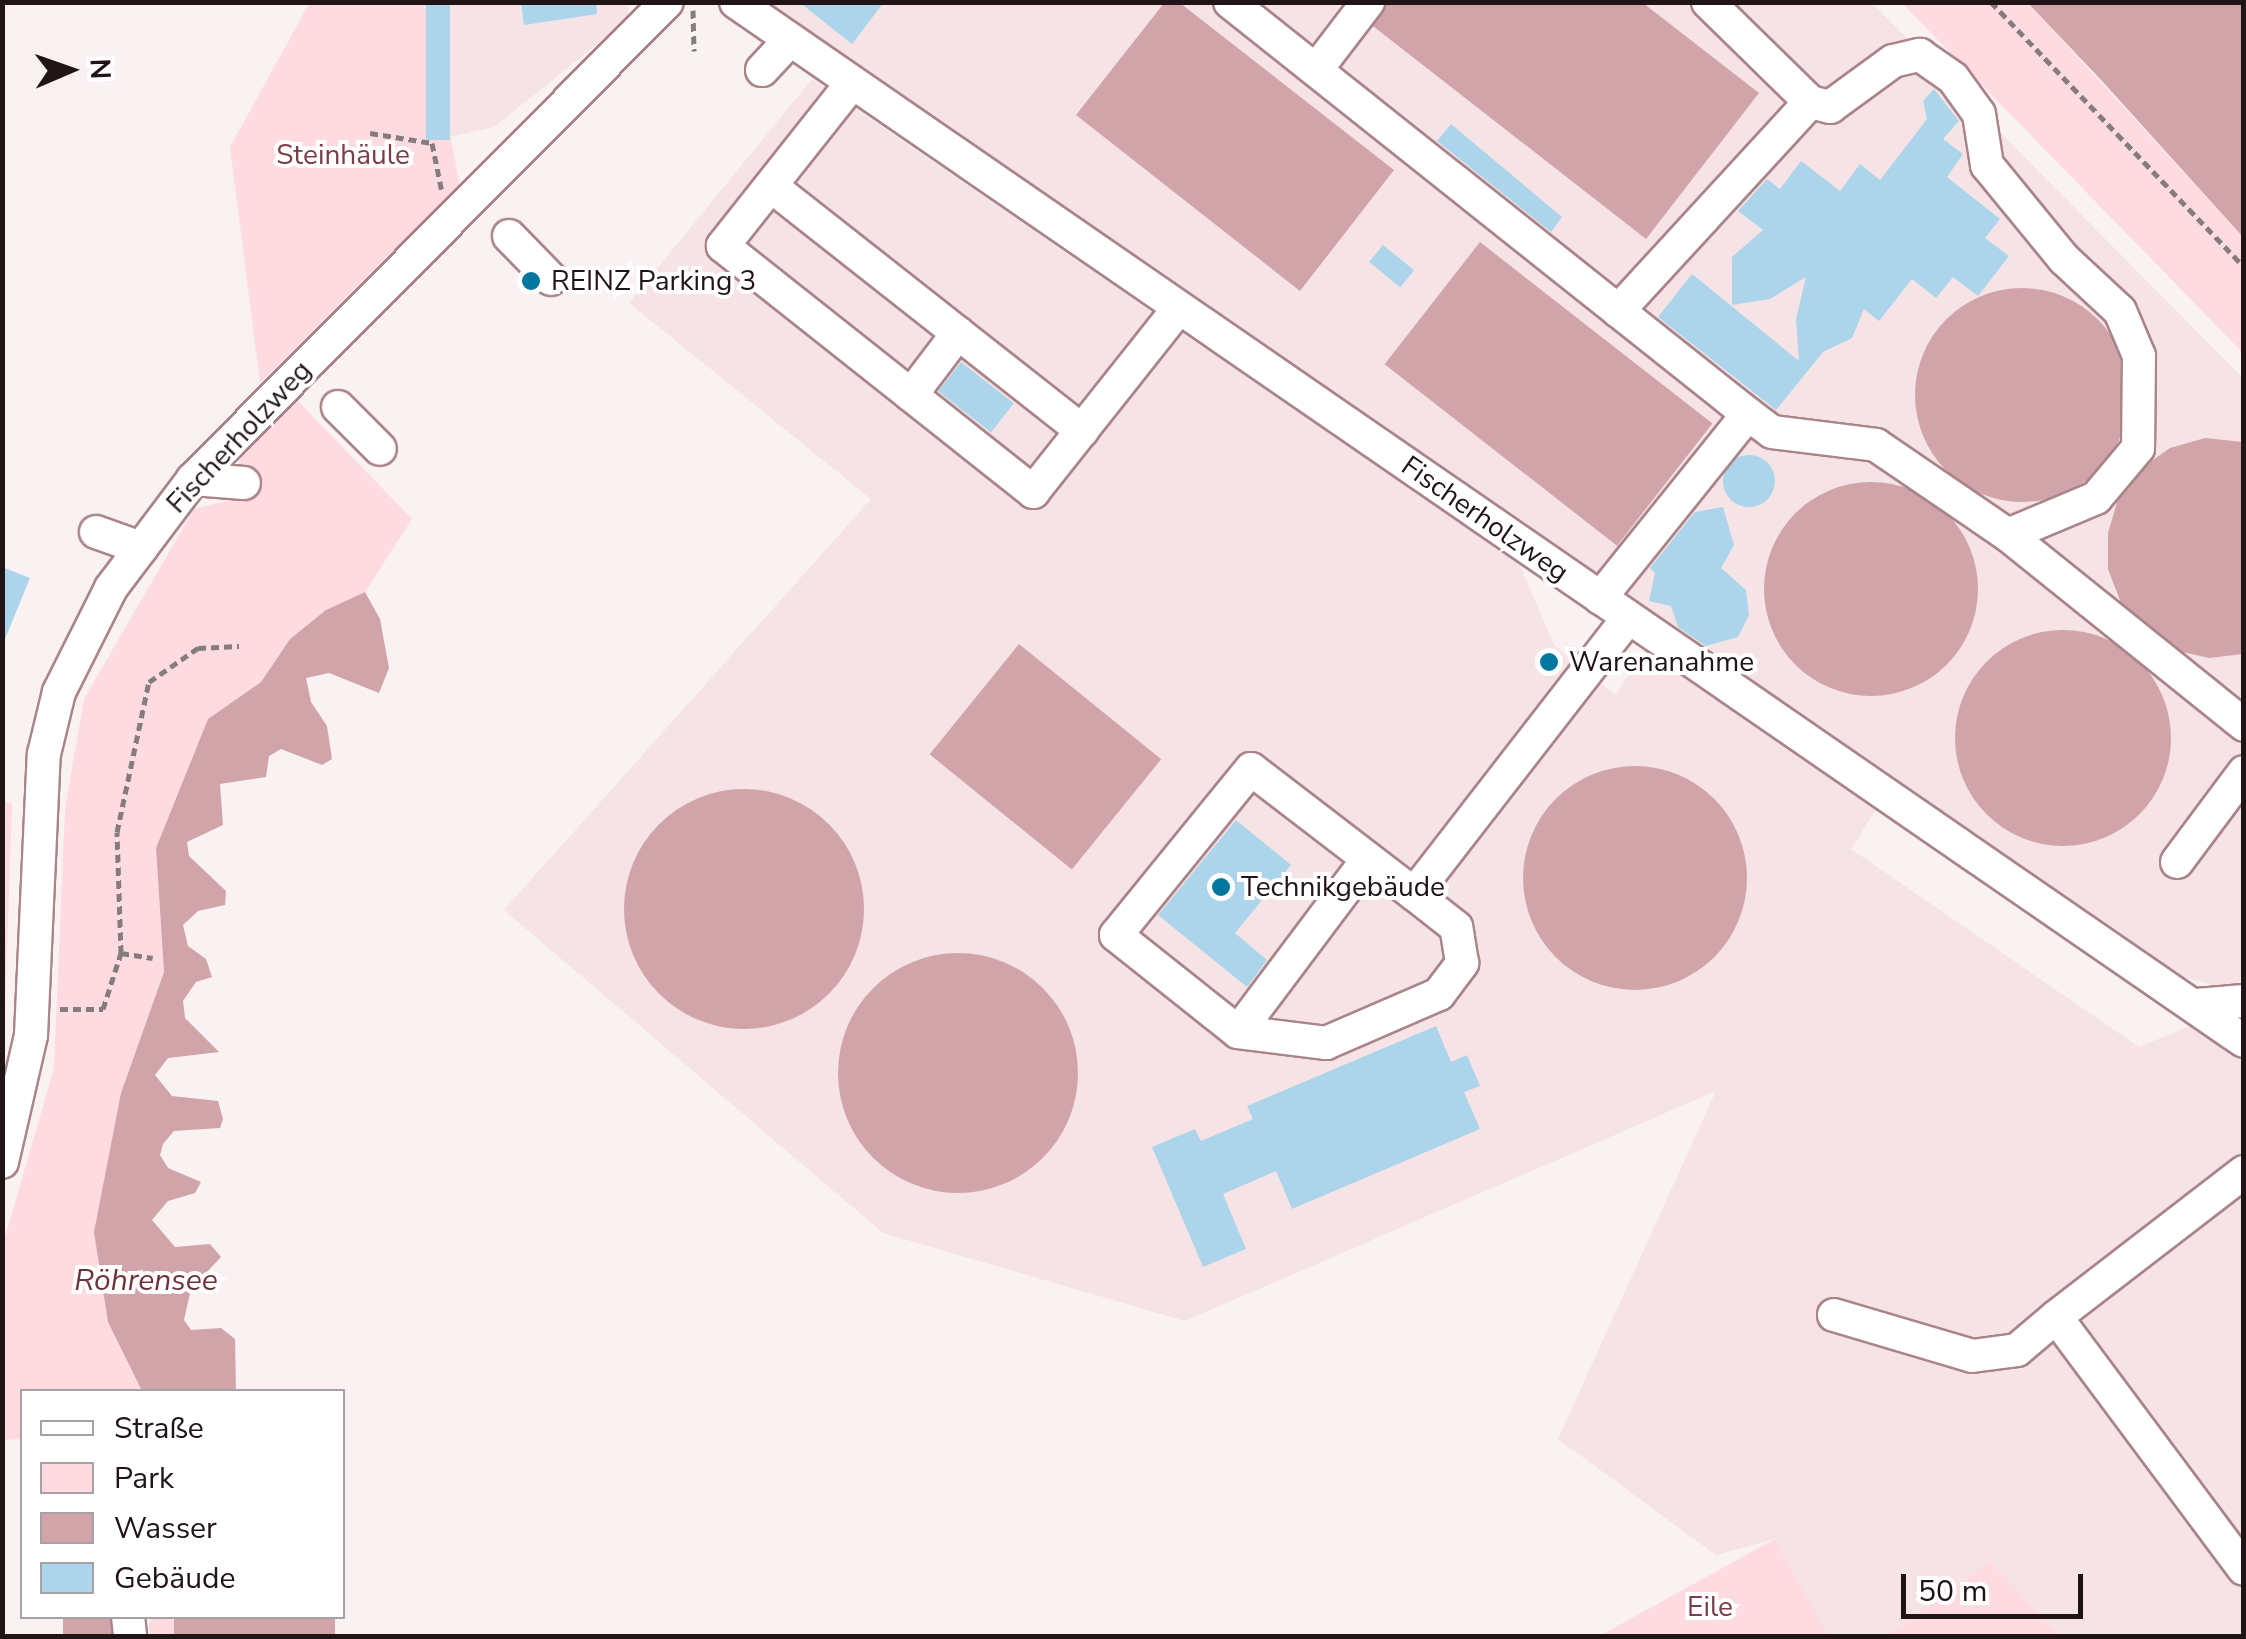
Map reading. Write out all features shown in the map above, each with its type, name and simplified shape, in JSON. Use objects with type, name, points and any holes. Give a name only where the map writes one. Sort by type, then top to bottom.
[{"type":"street","name":"Fischerholzweg","points":[[2,1162],[32,1008],[39,814],[59,692],[112,588],[193,479],[667,2]]},
{"type":"street","name":"Fischerholzweg","points":[[736,2],[2244,1040]]},
{"type":"street","points":[[1230,2],[1772,432],[1876,445],[2008,535],[2244,725]]},
{"type":"street","points":[[1316,70],[1368,2]]},
{"type":"street","points":[[1708,2],[1810,102],[1830,107],[1893,61],[1920,55],[1942,70],[1980,114],[1987,165],[2064,259],[2120,311],[2139,356],[2138,448],[2096,498],[2008,535]]},
{"type":"street","points":[[762,70],[790,40]]},
{"type":"street","points":[[852,82],[723,246],[1033,492],[1179,308]]},
{"type":"street","points":[[1618,311],[1810,102]]},
{"type":"street","points":[[770,186],[1082,430]]},
{"type":"street","points":[[508,236],[551,280]]},
{"type":"street","points":[[911,396],[958,334]]},
{"type":"street","points":[[338,407],[380,449]]},
{"type":"street","points":[[1600,598],[1748,414]]},
{"type":"street","points":[[193,479],[244,484]]},
{"type":"street","points":[[96,532],[141,548]]},
{"type":"street","points":[[1414,894],[1628,618]]},
{"type":"street","points":[[1251,769],[1414,894],[1456,927],[1462,964],[1439,994],[1326,1042],[1238,1032],[1116,934],[1251,769]]},
{"type":"street","points":[[2177,862],[2244,772]]},
{"type":"street","points":[[1238,1032],[1368,859]]},
{"type":"street","points":[[2196,1005],[2244,1000]]},
{"type":"street","points":[[1834,1315],[1972,1356],[2017,1350],[2244,1172]]},
{"type":"street","points":[[2056,1317],[2242,1564]]},
{"type":"path","points":[[694,2],[694,51]]},
{"type":"path","points":[[1991,2],[2244,267]]},
{"type":"path","points":[[370,133],[432,143],[447,220]]},
{"type":"path","points":[[32,1008],[102,1010],[121,953],[117,832],[149,682],[198,648],[239,646]]},
{"type":"path","points":[[121,953],[153,958]]},
{"type":"shaded area","points":[[426,3],[628,3],[628,19],[494,127],[449,137]]},
{"type":"shaded area","points":[[759,3],[1872,3],[2243,378],[2243,981],[2228,989],[2177,975]]},
{"type":"shaded area","points":[[812,79],[1519,563],[1554,645],[1615,695],[1646,650],[1877,808],[1851,849],[2139,1047],[2195,1024],[2234,1056],[2243,1048],[2243,1636],[2059,1636],[1991,1561],[1886,1636],[1829,1636],[1775,1539],[1716,1555],[1558,1439],[1716,1091],[1185,1321],[883,1233],[504,910],[871,499],[629,303]]},
{"type":"green space","name":"Steinhäule","points":[[310,2],[425,3],[460,186],[260,383],[230,147]]},
{"type":"green space","points":[[1902,3],[2028,3],[2243,237],[2243,353]]},
{"type":"green space","points":[[297,400],[412,519],[365,592],[326,610],[290,639],[261,682],[208,719],[156,848],[164,972],[121,1093],[108,1321],[141,1389],[20,1389],[20,1439],[3,1440],[2,1248],[54,1068],[65,809],[84,699],[194,509],[236,499],[240,450]]},
{"type":"green space","points":[[3,801],[12,804],[3,1067]]},
{"type":"green space","name":"Eile","points":[[1775,1539],[1829,1636],[1601,1636],[1603,1634]]},
{"type":"green space","points":[[1991,1561],[2059,1636],[1886,1636]]},
{"type":"green space","points":[[152,1619],[174,1622],[174,1632],[167,1639],[157,1639],[150,1632]]},
{"type":"water","points":[[1164,3],[1180,3],[1394,170],[1300,291],[1076,115]]},
{"type":"water","points":[[1384,3],[1643,3],[1759,93],[1646,239],[1369,23]]},
{"type":"water","points":[[2028,3],[2243,3],[2243,237],[2102,81]]},
{"type":"water","points":[[1480,242],[1712,424],[1617,546],[1385,364]]},
{"type":"water","points":[[2022,288],[2063,296],[2098,319],[2121,354],[2129,395],[2121,436],[2098,471],[2063,494],[2022,502],[1981,494],[1946,471],[1923,436],[1915,395],[1923,354],[1946,319],[1981,296]]},
{"type":"water","points":[[2205,438],[2243,442],[2243,654],[2209,658],[2174,650],[2144,631],[2121,603],[2108,569],[2108,533],[2118,499],[2140,469],[2170,448]]},
{"type":"water","points":[[1871,482],[1912,490],[1947,513],[1970,548],[1978,589],[1970,630],[1947,665],[1912,688],[1871,696],[1830,688],[1795,665],[1772,630],[1764,589],[1772,548],[1795,513],[1830,490]]},
{"type":"water","name":"Röhrensee","points":[[365,592],[380,619],[389,668],[379,693],[329,673],[306,678],[311,702],[327,726],[332,759],[322,765],[281,749],[269,756],[266,777],[220,784],[223,825],[187,842],[189,856],[226,891],[225,905],[198,911],[183,925],[188,946],[206,959],[212,977],[196,982],[183,1001],[185,1018],[219,1052],[168,1058],[155,1075],[172,1096],[218,1101],[223,1119],[220,1128],[174,1131],[163,1144],[160,1155],[168,1168],[201,1182],[195,1193],[168,1201],[152,1220],[175,1247],[210,1244],[221,1257],[191,1289],[184,1320],[191,1330],[221,1328],[235,1339],[236,1389],[141,1389],[108,1322],[94,1232],[121,1093],[164,972],[156,848],[208,719],[261,682],[290,639],[326,610]]},
{"type":"water","points":[[2063,630],[2104,638],[2139,662],[2163,697],[2171,738],[2163,779],[2139,814],[2104,838],[2063,846],[2022,838],[1987,814],[1963,779],[1955,738],[1963,697],[1987,662],[2022,638]]},
{"type":"water","points":[[1019,644],[1161,759],[1072,870],[930,754]]},
{"type":"water","points":[[1635,766],[1678,774],[1714,799],[1739,835],[1747,878],[1739,921],[1714,957],[1678,982],[1635,990],[1592,982],[1556,957],[1531,921],[1523,878],[1531,835],[1556,799],[1592,774]]},
{"type":"water","points":[[744,789],[790,798],[829,824],[855,863],[864,909],[855,955],[829,994],[790,1020],[744,1029],[698,1020],[659,994],[633,955],[624,909],[633,863],[659,824],[698,798]]},
{"type":"water","points":[[958,953],[1004,962],[1043,988],[1069,1027],[1078,1073],[1069,1119],[1043,1158],[1004,1184],[958,1193],[912,1184],[873,1158],[847,1119],[838,1073],[847,1027],[873,988],[912,962]]},
{"type":"water","points":[[63,1619],[117,1619],[117,1636],[63,1636]]},
{"type":"water","points":[[174,1619],[335,1619],[335,1636],[174,1636]]},
{"type":"building","points":[[426,2],[450,2],[450,140],[426,140]]},
{"type":"building","points":[[521,2],[596,2],[597,14],[524,25]]},
{"type":"building","points":[[799,2],[884,2],[852,44]]},
{"type":"building","points":[[1934,89],[1959,121],[1943,139],[1963,154],[1947,177],[2000,219],[1985,238],[2009,256],[1978,296],[1953,277],[1936,298],[1912,279],[1879,321],[1864,309],[1852,338],[1823,352],[1776,410],[1658,317],[1692,274],[1799,361],[1796,319],[1806,277],[1770,299],[1732,305],[1732,257],[1763,230],[1738,211],[1767,179],[1780,189],[1801,161],[1840,191],[1860,164],[1880,180],[1927,119],[1923,101]]},
{"type":"building","points":[[1451,124],[1562,217],[1551,232],[1437,141]]},
{"type":"building","points":[[1383,245],[1414,270],[1400,287],[1369,262]]},
{"type":"building","points":[[961,362],[1014,403],[991,432],[938,391]]},
{"type":"building","points":[[1749,455],[1767,463],[1775,481],[1767,499],[1749,507],[1731,499],[1723,481],[1731,463]]},
{"type":"building","points":[[1723,507],[1734,545],[1721,568],[1746,590],[1749,615],[1738,637],[1706,646],[1678,627],[1671,606],[1649,601],[1655,573],[1650,568],[1695,512]]},
{"type":"building","points":[[2,567],[30,578],[3,644],[2,644]]},
{"type":"building","name":"Warenanahme","points":[[1546,647],[1564,661],[1552,676],[1534,662]]},
{"type":"building","name":"Technikgebäude","points":[[1236,820],[1291,865],[1235,933],[1267,960],[1247,987],[1158,915]]},
{"type":"building","points":[[1436,1026],[1451,1062],[1467,1055],[1480,1086],[1464,1092],[1480,1129],[1292,1209],[1276,1171],[1223,1194],[1246,1249],[1203,1267],[1152,1147],[1195,1129],[1201,1141],[1253,1119],[1247,1106]]},
{"type":"place","name":"REINZ Parking 3","points":[[531,281]]},
{"type":"place","name":"Warenanahme","points":[[1549,662]]},
{"type":"place","name":"Technikgebäude","points":[[1221,887]]}]
